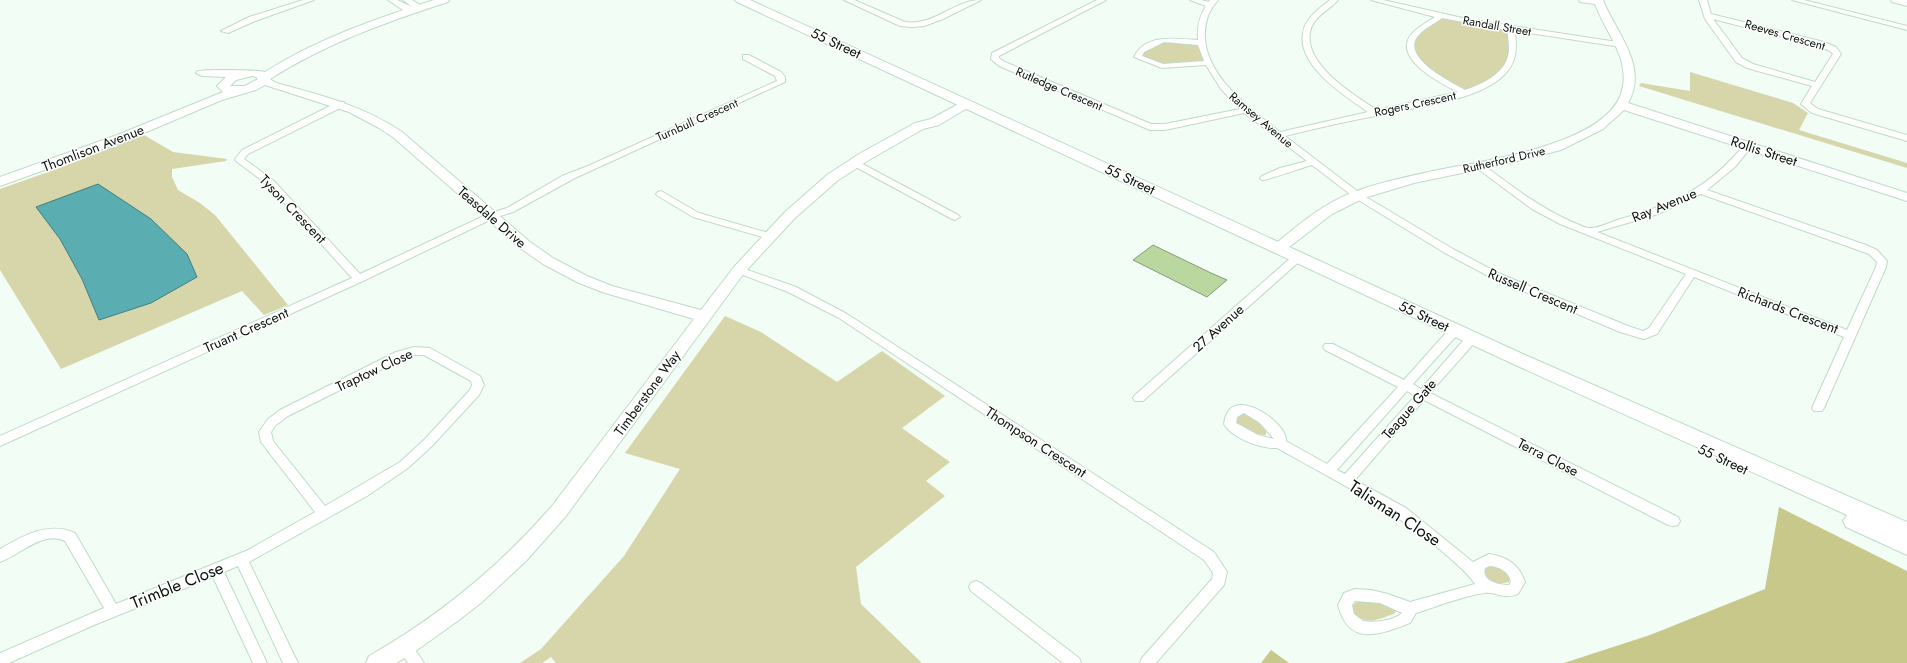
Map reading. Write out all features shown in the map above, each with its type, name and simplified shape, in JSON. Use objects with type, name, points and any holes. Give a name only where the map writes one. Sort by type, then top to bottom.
[{"type":"main road","name":"55 Street","points":[[742,0],[1518,359],[1618,410],[1905,534]]},
{"type":"street","points":[[225,31],[252,19],[310,0]]},
{"type":"street","points":[[392,0],[406,8],[414,10]]},
{"type":"street","points":[[407,0],[416,5],[414,10]]},
{"type":"street","points":[[241,90],[228,90],[224,85],[199,72],[247,74],[306,53],[342,37],[444,0]]},
{"type":"street","points":[[848,0],[903,24],[913,26],[926,23],[977,0]]},
{"type":"street","name":"Rutledge Crescent","points":[[1102,0],[999,52],[995,56],[995,59],[1002,64],[1150,126],[1165,127],[1246,110]]},
{"type":"street","points":[[1194,0],[1212,3]]},
{"type":"street","points":[[1334,0],[1319,11],[1309,24],[1306,38],[1308,50],[1316,65],[1330,81],[1375,113]]},
{"type":"street","name":"Randall Street","points":[[1375,0],[1440,16],[1510,29],[1621,46]]},
{"type":"street","points":[[1584,0],[1598,1]]},
{"type":"street","points":[[1703,0],[1708,15],[1741,62],[1816,85]]},
{"type":"street","points":[[1796,0],[1907,28]]},
{"type":"street","points":[[1896,0],[1907,3]]},
{"type":"street","name":"Rutherford Drive","points":[[1279,248],[1322,214],[1358,196],[1394,185],[1536,153],[1570,142],[1601,124],[1621,105],[1627,92],[1630,78],[1629,66],[1621,46],[1598,1]]},
{"type":"street","name":"Ramsey Avenue","points":[[1212,3],[1202,26],[1202,43],[1208,63],[1223,87],[1246,110],[1358,196]]},
{"type":"street","name":"Reeves Crescent","points":[[1708,15],[1814,42],[1833,49],[1837,54],[1805,102],[1810,108],[1907,138]]},
{"type":"street","points":[[1440,16],[1415,35],[1411,41],[1410,49],[1414,57],[1424,68],[1465,93]]},
{"type":"street","name":"Rogers Crescent","points":[[1278,135],[1465,93],[1496,79],[1508,65],[1513,50],[1510,29]]},
{"type":"street","points":[[1202,43],[1163,40],[1141,51],[1138,57],[1155,65],[1162,66],[1208,63]]},
{"type":"street","points":[[264,79],[306,53]]},
{"type":"street","name":"Turnbull Crescent","points":[[491,216],[510,210],[571,176],[781,82],[781,77],[778,74],[746,57]]},
{"type":"street","name":"Teasdale Drive","points":[[247,74],[260,74],[272,85],[341,104],[378,121],[394,131],[537,254],[582,279],[630,296],[703,316]]},
{"type":"street","name":"Thomlison Avenue","points":[[186,110],[232,78],[247,74]]},
{"type":"street","name":"Thomlison Avenue","points":[[0,182],[101,146],[186,110],[260,84],[264,79]]},
{"type":"street","name":"Teasdale Drive","points":[[241,90],[297,92]]},
{"type":"street","name":"Timberstone Way","points":[[378,663],[405,647],[469,602],[515,561],[539,536],[739,270],[769,236],[810,196],[855,163],[919,126],[934,122],[963,102]]},
{"type":"street","name":"Tyson Crescent","points":[[341,104],[245,152],[239,159],[271,183],[359,279]]},
{"type":"street","name":"Rollis Street","points":[[1621,105],[1907,197]]},
{"type":"street","name":"Ray Avenue","points":[[1586,232],[1656,211],[1700,191],[1729,170],[1748,146]]},
{"type":"street","points":[[615,147],[624,153]]},
{"type":"street","points":[[1265,178],[1283,170],[1313,162]]},
{"type":"street","points":[[855,163],[955,217]]},
{"type":"street","name":"Richards Crescent","points":[[1479,166],[1543,212],[1586,232],[1850,335],[1881,267],[1882,261],[1877,254],[1862,247],[1700,191]]},
{"type":"street","points":[[662,194],[696,215],[769,236]]},
{"type":"street","name":"Russell Crescent","points":[[1358,196],[1449,251],[1490,272],[1624,330],[1640,334],[1654,331],[1692,273]]},
{"type":"street","name":"Truant Crescent","points":[[0,441],[359,279],[491,216]]},
{"type":"street","name":"27 Avenue","points":[[1139,398],[1298,257]]},
{"type":"street","name":"Thompson Crescent","points":[[739,270],[775,282],[816,301],[842,316],[1209,556],[1220,572],[1219,581],[1147,663]]},
{"type":"street","name":"Teague Gate","points":[[1329,471],[1455,330]]},
{"type":"street","points":[[1818,408],[1850,335]]},
{"type":"street","name":"Teague Gate","points":[[1347,481],[1472,338]]},
{"type":"street","name":"Terra Close","points":[[1329,348],[1673,521]]},
{"type":"street","name":"Traptow Close","points":[[241,559],[324,514],[378,482],[414,456],[475,392],[478,385],[476,379],[426,351],[414,351],[400,355],[284,413],[272,422],[265,432],[267,442],[324,514]]},
{"type":"street","name":"Talisman Close","points":[[1279,443],[1347,481],[1418,524],[1477,573]]},
{"type":"street","name":"Trimble Close","points":[[0,556],[47,534],[66,533],[70,537],[113,611]]},
{"type":"street","points":[[241,559],[292,663]]},
{"type":"street","name":"Trimble Close","points":[[0,660],[113,611],[241,559]]},
{"type":"street","points":[[1495,560],[1508,566],[1517,577],[1518,582],[1513,590],[1500,591],[1487,586],[1477,573],[1479,564],[1483,561],[1495,560]]},
{"type":"street","points":[[216,570],[260,663]]},
{"type":"street","points":[[1408,609],[1487,586]]},
{"type":"street","points":[[976,587],[1074,663]]},
{"type":"street","points":[[405,647],[417,663]]},
{"type":"green space","points":[[1440,16],[1511,29],[1513,46],[1505,70],[1465,93],[1424,68],[1410,45],[1413,37]]},
{"type":"green space","points":[[1159,41],[1202,43],[1208,63],[1165,66],[1144,61],[1139,54]]},
{"type":"green space","points":[[1690,72],[1793,103],[1808,113],[1799,130],[1907,163],[1907,168],[1639,86],[1641,83],[1690,91]]},
{"type":"green space","points":[[144,135],[173,152],[227,159],[226,161],[172,169],[172,177],[178,190],[200,203],[215,215],[288,305],[264,315],[242,291],[61,369],[0,270],[0,189]]},
{"type":"green space","points":[[725,316],[761,332],[837,382],[882,351],[945,396],[902,428],[950,462],[926,481],[945,496],[856,567],[861,604],[922,663],[556,663],[551,657],[542,663],[520,663],[541,649],[624,556],[680,469],[625,453]]},
{"type":"green space","points":[[1241,414],[1252,417],[1266,430],[1266,435],[1250,432],[1236,423],[1235,418]]},
{"type":"green space","points":[[1779,507],[1907,571],[1907,663],[1564,663],[1650,635],[1765,589]]},
{"type":"green space","points":[[1490,565],[1502,568],[1510,576],[1509,582],[1499,584],[1489,579],[1486,575],[1485,569]]},
{"type":"green space","points":[[1360,601],[1390,605],[1396,611],[1394,614],[1378,619],[1369,621],[1364,620],[1354,614],[1352,607],[1355,603]]},
{"type":"green space","points":[[1271,650],[1289,663],[1261,663]]},
{"type":"water","points":[[98,184],[151,219],[187,254],[197,277],[151,303],[99,320],[82,279],[60,239],[36,207]]},
{"type":"building","points":[[1153,245],[1227,280],[1207,297],[1133,260]]}]
